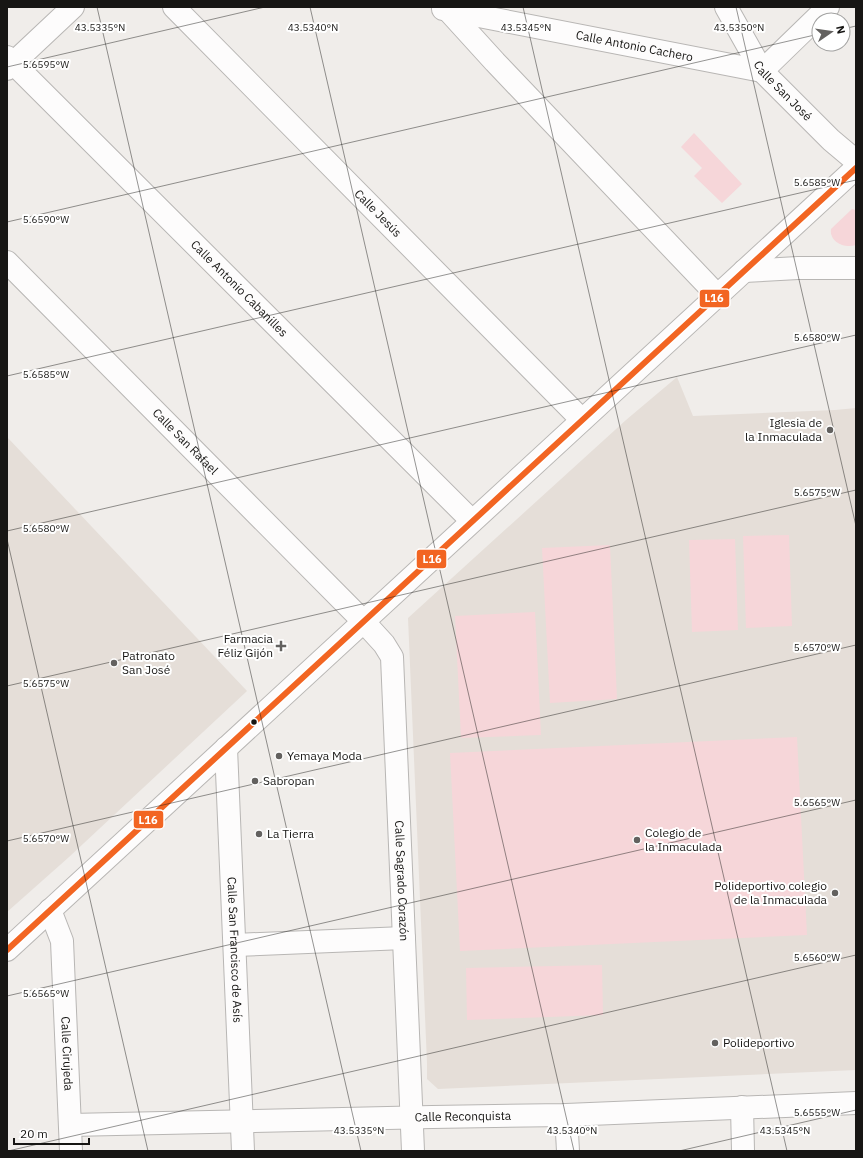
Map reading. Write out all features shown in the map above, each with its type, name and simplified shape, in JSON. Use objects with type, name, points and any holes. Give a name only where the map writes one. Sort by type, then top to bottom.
[{"type":"street","points":[[9,63],[73,7]]},
{"type":"street","name":"Calle Jesús","points":[[174,7],[582,420]]},
{"type":"street","name":"Calle San José","points":[[726,7],[762,72],[832,140],[856,161]]},
{"type":"street","points":[[762,72],[828,7]]},
{"type":"street","points":[[443,8],[717,295]]},
{"type":"street","name":"Calle Antonio Cachero","points":[[443,8],[762,72]]},
{"type":"street","name":"Calle Antonio Cabanilles","points":[[9,63],[472,522]]},
{"type":"street","points":[[7,950],[856,168]]},
{"type":"street","name":"Calle San Rafael","points":[[7,262],[363,621]]},
{"type":"street","points":[[744,271],[798,268],[856,268]]},
{"type":"street","name":"Calle Sagrado Corazón","points":[[363,621],[384,644],[392,657],[413,1151]]},
{"type":"street","name":"Calle San Francisco de Asís","points":[[226,748],[243,1151]]},
{"type":"street","name":"Calle Cirujeda","points":[[50,910],[62,941],[71,1151]]},
{"type":"street","points":[[235,945],[404,938]]},
{"type":"street","name":"Calle Reconquista","points":[[70,1125],[566,1115],[856,1103]]},
{"type":"street","points":[[742,1107],[743,1151]]},
{"type":"street","points":[[566,1115],[568,1151]]},
{"type":"shaded area","points":[[694,133],[742,184],[722,203],[694,176],[702,168],[681,147]]},
{"type":"shaded area","points":[[852,209],[856,210],[856,245],[847,246],[835,241],[831,234],[831,229]]},
{"type":"shaded area","name":"Colegio de la Inmaculada","points":[[677,377],[693,416],[856,408],[856,1070],[438,1089],[427,1079],[408,618],[626,420]]},
{"type":"shaded area","name":"Patronato San José","points":[[7,437],[247,691],[69,857],[7,912]]},
{"type":"shaded area","points":[[789,535],[792,626],[746,628],[743,536]]},
{"type":"shaded area","points":[[735,539],[738,630],[692,632],[689,540]]},
{"type":"shaded area","points":[[610,545],[617,699],[550,703],[542,548]]},
{"type":"shaded area","points":[[535,612],[541,735],[461,738],[455,616]]},
{"type":"shaded area","points":[[797,737],[807,935],[460,951],[450,753]]},
{"type":"shaded area","points":[[602,965],[603,1015],[467,1020],[466,968]]},
{"type":"transit line","name":"L16","points":[[7,950],[856,168]]},
{"type":"place","name":"Iglesia de la Inmaculada","points":[[830,430]]},
{"type":"place","name":"Farmacia Féliz Gijón","points":[[281,646]]},
{"type":"place","name":"Patronato San José","points":[[114,663]]},
{"type":"place","name":"Yemaya Moda","points":[[279,756]]},
{"type":"place","name":"Sabropan","points":[[255,781]]},
{"type":"place","name":"La Tierra","points":[[259,834]]},
{"type":"place","name":"Colegio de la Inmaculada","points":[[637,840]]},
{"type":"place","name":"Polideportivo colegio de la Inmaculada","points":[[835,893]]},
{"type":"place","name":"Polideportivo","points":[[715,1043]]}]
